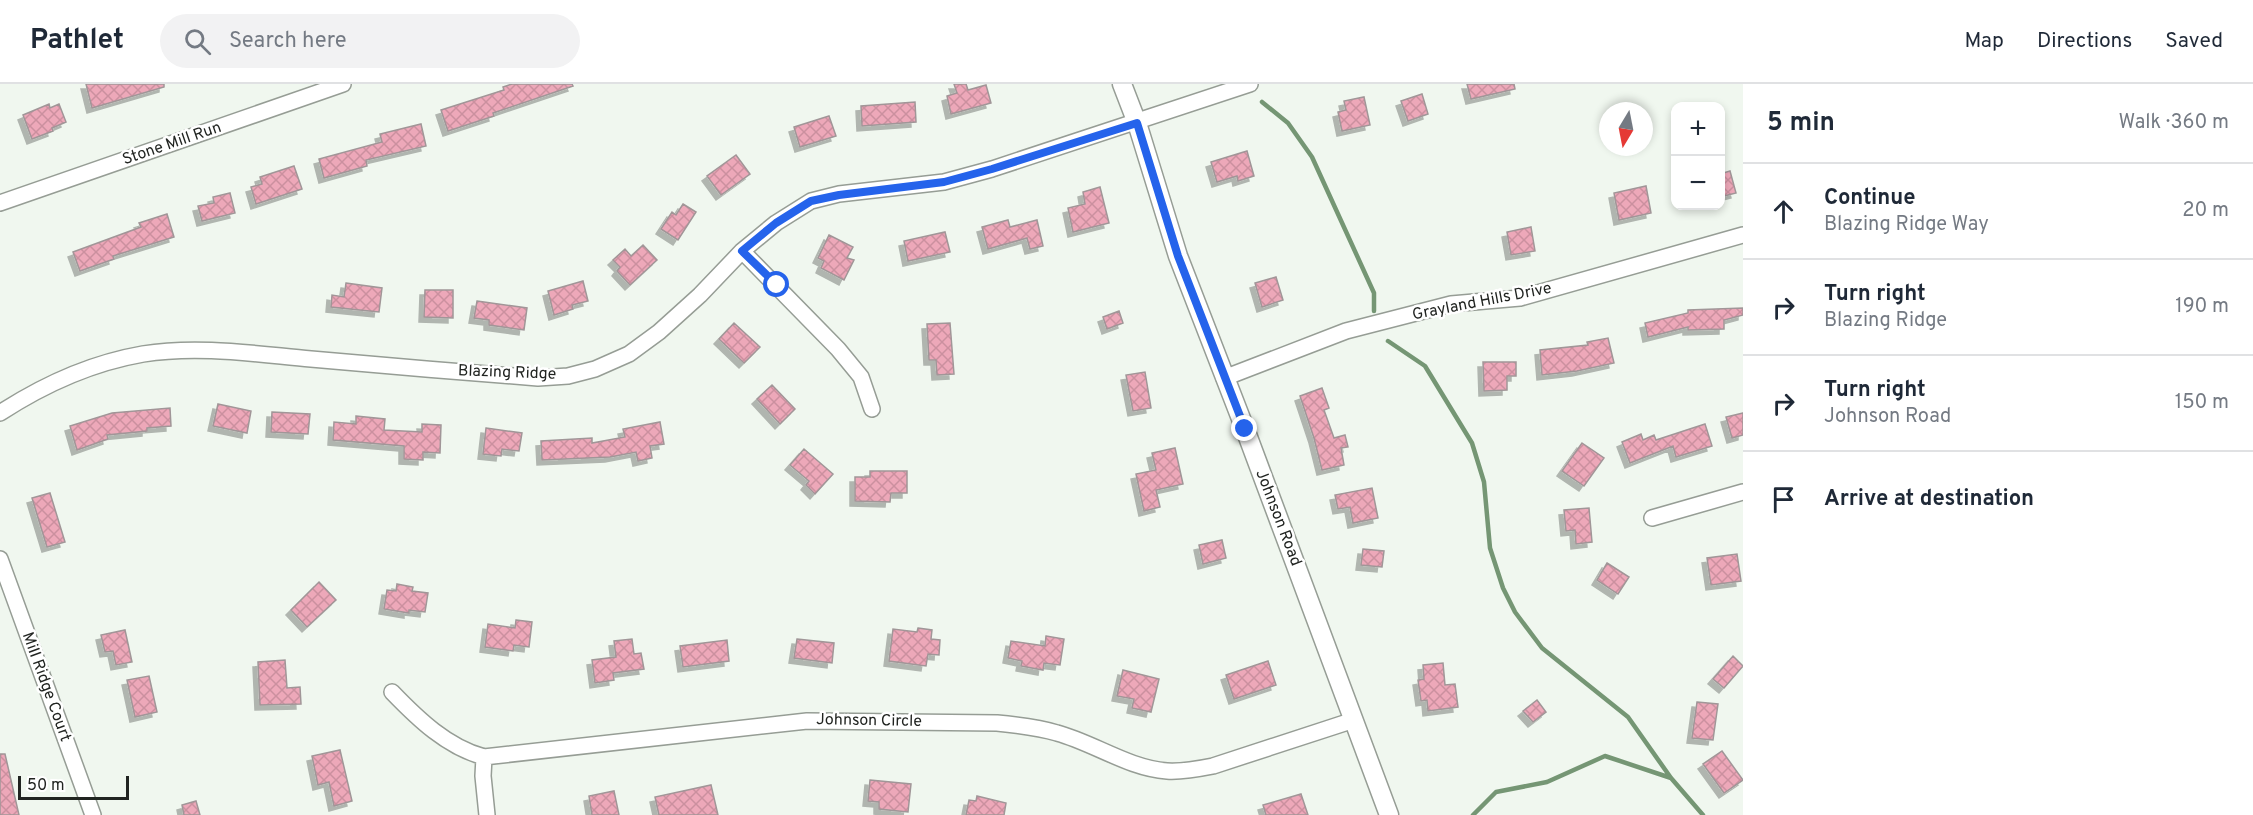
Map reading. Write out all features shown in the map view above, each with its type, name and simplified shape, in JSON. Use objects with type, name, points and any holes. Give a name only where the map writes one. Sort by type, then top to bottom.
[{"type":"street","name":"Stone Mill Run","points":[[0,204],[344,84]]},
{"type":"street","name":"Johnson Road","points":[[1122,84],[1137,123],[1178,256],[1389,815]]},
{"type":"street","name":"Blazing Ridge","points":[[0,413],[60,378],[142,354],[190,350],[538,378],[568,376],[595,369],[629,354],[659,332],[700,295],[742,251],[776,223],[811,201],[849,193],[944,182],[1137,123],[1250,84]]},
{"type":"street","name":"Grayland Hills Drive","points":[[1224,378],[1346,331],[1451,304],[1521,298],[1743,235]]},
{"type":"street","points":[[742,251],[838,349],[861,377],[872,409]]},
{"type":"street","points":[[1652,518],[1743,492]]},
{"type":"street","name":"Mill Ridge Court","points":[[0,559],[93,815]]},
{"type":"street","name":"Johnson Circle","points":[[392,692],[418,719],[467,752],[484,757],[807,721],[997,723],[1027,726],[1058,733],[1146,767],[1167,771],[1213,766],[1354,720]]},
{"type":"street","points":[[484,757],[483,776],[487,815]]},
{"type":"building","points":[[86,84],[164,84],[164,87],[92,108]]},
{"type":"building","points":[[512,84],[572,84],[573,86],[448,131],[441,110],[504,90],[503,87]]},
{"type":"building","points":[[954,84],[966,84],[968,90],[986,85],[991,103],[951,114],[947,96],[957,93]]},
{"type":"building","points":[[1467,84],[1514,84],[1515,89],[1471,99]]},
{"type":"building","points":[[1422,94],[1428,114],[1408,121],[1401,101]]},
{"type":"building","points":[[1364,97],[1370,125],[1342,131],[1338,112],[1346,110],[1344,101]]},
{"type":"building","points":[[915,102],[916,122],[862,126],[861,106]]},
{"type":"building","points":[[49,104],[50,108],[59,104],[66,122],[52,128],[53,131],[32,139],[23,115]]},
{"type":"building","points":[[829,116],[836,136],[800,147],[794,127]]},
{"type":"building","points":[[421,124],[426,146],[366,160],[367,166],[324,178],[319,159],[382,142],[380,134]]},
{"type":"building","points":[[1247,151],[1254,176],[1238,181],[1237,176],[1217,182],[1211,162]]},
{"type":"building","points":[[736,155],[750,174],[721,195],[707,176]]},
{"type":"building","points":[[294,166],[302,189],[256,204],[251,187],[262,184],[260,177]]},
{"type":"building","points":[[1730,171],[1736,193],[1725,196],[1725,172]]},
{"type":"building","points":[[1646,186],[1651,213],[1619,220],[1614,193]]},
{"type":"building","points":[[1100,187],[1109,223],[1073,232],[1068,208],[1085,204],[1083,192]]},
{"type":"building","points":[[230,193],[235,213],[202,221],[198,206],[214,203],[213,197]]},
{"type":"building","points":[[683,204],[696,212],[678,240],[661,229],[672,212],[676,215]]},
{"type":"building","points":[[167,214],[174,237],[113,256],[114,259],[80,271],[73,252],[141,227],[139,223]]},
{"type":"building","points":[[1008,220],[1010,227],[1037,220],[1043,246],[1030,249],[1027,238],[988,249],[982,227]]},
{"type":"building","points":[[1531,227],[1535,251],[1511,255],[1507,232]]},
{"type":"building","points":[[945,232],[950,252],[908,261],[904,241]]},
{"type":"building","points":[[829,235],[853,247],[847,258],[854,260],[844,280],[821,268],[824,261],[818,258]]},
{"type":"building","points":[[643,245],[657,260],[630,285],[617,271],[620,267],[613,260],[625,249],[631,256]]},
{"type":"building","points":[[1276,277],[1283,300],[1262,307],[1255,283]]},
{"type":"building","points":[[583,281],[588,301],[572,305],[573,309],[554,315],[548,291]]},
{"type":"building","points":[[346,283],[382,288],[379,312],[331,307],[332,295],[344,297]]},
{"type":"building","points":[[425,290],[453,290],[453,318],[424,317]]},
{"type":"building","points":[[477,301],[527,308],[524,330],[489,325],[489,320],[474,318]]},
{"type":"building","points":[[1743,308],[1743,315],[1724,320],[1724,329],[1688,330],[1688,327],[1648,337],[1645,323],[1688,313],[1688,310]]},
{"type":"building","points":[[1119,311],[1123,323],[1107,329],[1103,317]]},
{"type":"building","points":[[734,323],[760,347],[744,363],[719,339]]},
{"type":"building","points":[[950,323],[954,374],[937,375],[936,360],[929,360],[927,324]]},
{"type":"building","points":[[1608,338],[1614,363],[1577,371],[1542,375],[1540,350],[1588,345],[1587,342]]},
{"type":"building","points":[[1483,362],[1516,362],[1516,376],[1507,376],[1507,390],[1484,391]]},
{"type":"building","points":[[1145,372],[1151,408],[1133,411],[1126,375]]},
{"type":"building","points":[[772,385],[795,409],[780,424],[757,399]]},
{"type":"building","points":[[1322,388],[1329,408],[1324,410],[1334,438],[1345,435],[1348,447],[1341,448],[1344,465],[1322,470],[1300,396]]},
{"type":"building","points":[[218,404],[251,411],[247,433],[213,426]]},
{"type":"building","points":[[170,408],[171,426],[107,435],[108,439],[77,450],[70,426],[112,413]]},
{"type":"building","points":[[272,412],[310,414],[308,434],[271,432]]},
{"type":"building","points":[[1743,413],[1743,435],[1732,438],[1726,417]]},
{"type":"building","points":[[356,416],[385,419],[384,430],[422,432],[422,424],[441,425],[440,453],[423,452],[423,460],[404,459],[404,446],[333,440],[334,422],[356,424]]},
{"type":"building","points":[[660,422],[664,444],[650,446],[652,458],[638,461],[636,452],[610,457],[542,460],[541,441],[592,438],[592,443],[625,437],[623,429]]},
{"type":"building","points":[[1705,424],[1712,446],[1676,457],[1673,446],[1630,463],[1622,442],[1641,434],[1643,440],[1654,435],[1656,440]]},
{"type":"building","points":[[486,428],[522,433],[519,451],[502,449],[501,456],[483,454]]},
{"type":"building","points":[[1582,443],[1604,458],[1584,486],[1562,471]]},
{"type":"building","points":[[1175,448],[1183,484],[1156,490],[1160,507],[1144,511],[1136,474],[1156,470],[1152,453]]},
{"type":"building","points":[[804,449],[833,474],[815,494],[806,485],[809,481],[790,465]]},
{"type":"building","points":[[870,471],[907,471],[907,493],[891,493],[890,502],[855,501],[855,477],[870,477]]},
{"type":"building","points":[[1372,488],[1378,518],[1353,523],[1350,507],[1338,509],[1335,495]]},
{"type":"building","points":[[50,493],[65,542],[47,547],[32,498]]},
{"type":"building","points":[[1589,508],[1592,542],[1576,544],[1575,530],[1566,531],[1564,510]]},
{"type":"building","points":[[1222,540],[1226,558],[1203,564],[1199,545]]},
{"type":"building","points":[[1363,549],[1384,551],[1382,567],[1361,565]]},
{"type":"building","points":[[1737,554],[1741,581],[1711,585],[1707,558]]},
{"type":"building","points":[[1607,563],[1629,577],[1618,594],[1597,580]]},
{"type":"building","points":[[319,582],[336,600],[307,627],[291,610]]},
{"type":"building","points":[[397,584],[413,587],[412,591],[428,593],[425,612],[409,610],[409,613],[384,609],[387,590],[396,591]]},
{"type":"building","points":[[516,620],[532,622],[529,647],[514,645],[513,651],[485,647],[488,624],[515,628]]},
{"type":"building","points":[[918,628],[932,630],[931,639],[940,640],[939,655],[928,654],[926,666],[889,661],[893,629],[917,632]]},
{"type":"building","points":[[125,630],[132,662],[116,665],[113,651],[105,652],[101,635]]},
{"type":"building","points":[[1046,636],[1064,639],[1060,665],[1044,663],[1043,670],[1021,666],[1022,661],[1008,658],[1011,641],[1045,646]]},
{"type":"building","points":[[632,639],[634,654],[641,653],[644,669],[613,673],[614,680],[595,683],[592,660],[616,657],[614,641]]},
{"type":"building","points":[[797,639],[834,643],[832,663],[794,658]]},
{"type":"building","points":[[727,640],[729,661],[683,667],[680,646]]},
{"type":"building","points":[[1733,656],[1743,666],[1724,688],[1713,679]]},
{"type":"building","points":[[285,660],[287,688],[300,687],[301,704],[260,705],[258,662]]},
{"type":"building","points":[[1268,661],[1276,685],[1234,699],[1226,675]]},
{"type":"building","points":[[1443,663],[1445,685],[1455,684],[1458,707],[1428,711],[1427,700],[1421,701],[1418,680],[1424,679],[1423,665]]},
{"type":"building","points":[[1123,670],[1159,679],[1151,712],[1132,708],[1134,699],[1117,696]]},
{"type":"building","points":[[149,676],[157,712],[135,717],[127,680]]},
{"type":"building","points":[[1537,700],[1546,712],[1533,722],[1523,711]]},
{"type":"building","points":[[1697,702],[1718,704],[1713,740],[1692,738]]},
{"type":"building","points":[[340,750],[352,801],[334,806],[329,782],[318,785],[312,756]]},
{"type":"building","points":[[1722,751],[1743,780],[1724,793],[1703,764]]},
{"type":"building","points":[[0,754],[5,754],[19,815],[0,815]]},
{"type":"building","points":[[870,780],[911,784],[908,812],[879,809],[879,802],[868,801]]},
{"type":"building","points":[[711,785],[718,815],[659,815],[655,797]]},
{"type":"building","points":[[614,791],[619,815],[592,815],[589,796]]},
{"type":"building","points":[[1301,794],[1308,815],[1266,815],[1263,805]]},
{"type":"building","points":[[977,796],[1006,803],[1004,815],[966,815],[969,800],[976,801]]},
{"type":"building","points":[[196,801],[200,815],[184,815],[182,805]]},
{"type":"waterway","points":[[1262,102],[1288,123],[1312,157],[1374,293],[1374,311]]},
{"type":"waterway","points":[[1388,341],[1425,366],[1472,443],[1484,482],[1490,548],[1503,588],[1515,612],[1542,648],[1628,717],[1671,778],[1703,815]]},
{"type":"waterway","points":[[1473,815],[1496,792],[1547,782],[1605,756],[1671,778]]},
{"type":"route","points":[[777,285],[742,251],[776,223],[811,201],[868,190],[944,182],[1137,123],[1178,256],[1245,429]]}]
